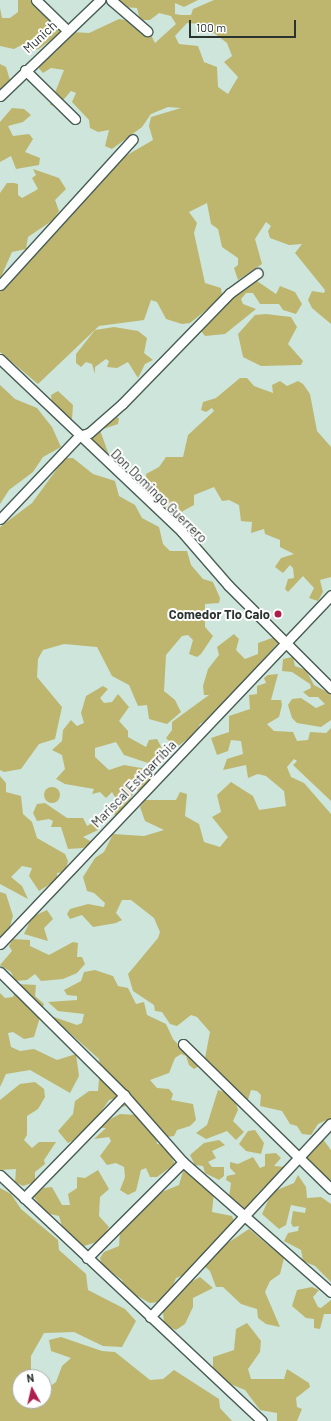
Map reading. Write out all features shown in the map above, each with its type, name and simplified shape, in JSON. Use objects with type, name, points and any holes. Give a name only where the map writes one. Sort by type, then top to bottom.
[{"type":"street","points":[[36,0],[67,30]]},
{"type":"street","name":"Munich","points":[[0,96],[25,70],[100,0]]},
{"type":"street","points":[[111,0],[147,31]]},
{"type":"street","points":[[25,70],[75,119]]},
{"type":"street","points":[[0,285],[133,139]]},
{"type":"street","points":[[0,519],[79,436],[89,433],[122,404],[230,293],[258,273]]},
{"type":"street","name":"Don Domingo Guerrero","points":[[0,359],[79,436],[182,532],[228,585],[288,642],[331,688]]},
{"type":"street","name":"Mariscal Estigarribia","points":[[0,944],[331,595]]},
{"type":"street","points":[[0,972],[124,1095],[183,1162],[247,1215],[331,1292]]},
{"type":"street","points":[[183,1044],[331,1189]]},
{"type":"street","points":[[24,1198],[124,1095]]},
{"type":"street","points":[[150,1317],[247,1215],[331,1123]]},
{"type":"street","points":[[87,1258],[183,1162]]},
{"type":"street","points":[[0,1175],[262,1421]]},
{"type":"shaded area","points":[[18,0],[34,0],[60,25],[61,32],[39,49],[29,51],[33,39],[14,49],[0,46],[0,8],[2,18],[10,18],[18,12]]},
{"type":"shaded area","points":[[117,0],[198,0],[184,7],[175,3],[175,14],[191,15],[193,9],[214,0],[331,0],[331,324],[312,308],[308,300],[312,291],[324,293],[325,290],[295,253],[302,244],[289,245],[270,238],[268,231],[271,226],[266,222],[255,239],[262,264],[238,280],[234,268],[238,265],[238,258],[222,247],[218,229],[211,224],[207,203],[189,212],[197,223],[194,233],[205,283],[221,288],[222,295],[216,302],[190,323],[182,324],[166,319],[157,302],[151,300],[144,320],[99,326],[38,384],[0,352],[0,291],[117,161],[153,140],[149,126],[151,117],[181,108],[168,107],[151,114],[142,127],[112,149],[105,146],[109,130],[98,132],[90,128],[89,120],[72,102],[76,93],[71,91],[58,106],[50,105],[64,70],[51,68],[43,73],[37,66],[57,51],[61,40],[70,32],[89,33],[119,19],[131,21],[142,34],[151,35],[155,43],[176,24],[171,16],[159,13],[150,20],[140,20],[137,8],[123,7]],"holes":[[[187,23],[202,24],[227,43],[232,56],[224,62],[238,77],[228,94],[218,87],[217,67],[204,62],[198,46],[179,44],[175,36]]]},
{"type":"shaded area","points":[[0,64],[6,67],[10,80],[0,91]]},
{"type":"shaded area","points":[[12,108],[24,109],[31,115],[23,122],[8,126],[13,136],[29,134],[33,139],[25,152],[40,158],[39,165],[16,169],[11,156],[0,162],[0,122]]},
{"type":"shaded area","points":[[33,169],[59,178],[66,189],[55,200],[59,211],[53,220],[28,237],[26,249],[12,252],[0,279],[0,193],[7,183],[18,184],[18,195],[22,198],[38,189],[32,178],[36,175]]},
{"type":"shaded area","points":[[257,281],[276,294],[280,286],[295,292],[302,304],[296,314],[283,310],[279,304],[260,304],[253,293],[246,293],[241,299],[243,304],[256,309],[225,334],[205,336],[201,331],[203,327],[223,307],[231,293]]},
{"type":"shaded area","points":[[266,314],[291,317],[297,327],[288,344],[303,361],[301,365],[261,366],[243,357],[238,334],[255,315]]},
{"type":"shaded area","points":[[114,327],[138,331],[147,338],[144,353],[153,360],[145,364],[138,378],[128,362],[117,368],[107,367],[109,361],[106,359],[95,367],[95,374],[92,364],[86,362],[81,367],[76,363],[76,354],[95,330]]},
{"type":"shaded area","points":[[240,378],[247,378],[254,386],[273,393],[272,385],[280,381],[287,386],[298,381],[303,384],[310,394],[317,431],[331,447],[331,577],[320,580],[323,592],[318,601],[309,598],[314,588],[303,576],[288,592],[285,589],[288,579],[294,578],[293,568],[290,565],[283,573],[275,567],[281,558],[294,554],[280,547],[280,540],[265,534],[264,529],[251,533],[252,522],[241,521],[239,505],[229,500],[222,501],[214,487],[194,495],[194,505],[183,511],[179,522],[143,494],[147,487],[146,474],[159,467],[166,457],[183,457],[188,435],[214,411],[212,408],[206,412],[201,410],[203,402],[216,398]]},
{"type":"shaded area","points":[[0,385],[15,399],[37,408],[52,427],[61,447],[43,457],[33,472],[9,490],[0,504]]},
{"type":"shaded area","points":[[58,391],[73,405],[72,419],[52,405],[51,395]]},
{"type":"shaded area","points":[[112,416],[119,418],[118,424],[100,430],[110,458],[91,440],[91,434]]},
{"type":"shaded area","points":[[65,458],[73,458],[93,474],[115,481],[119,496],[135,505],[142,518],[159,527],[163,544],[170,551],[187,551],[191,565],[203,579],[213,582],[220,598],[219,603],[205,604],[205,627],[213,636],[201,654],[197,657],[189,654],[193,640],[188,635],[182,636],[166,655],[164,691],[175,700],[181,712],[167,724],[149,719],[147,705],[138,706],[129,685],[112,676],[97,647],[64,644],[43,650],[38,659],[37,677],[62,707],[55,739],[39,744],[21,769],[4,772],[0,770],[0,527],[32,503]]},
{"type":"shaded area","points":[[234,634],[239,639],[236,650],[245,659],[258,654],[258,643],[275,637],[278,643],[213,716],[200,724],[196,733],[178,746],[170,742],[166,738],[172,730],[172,722],[209,695],[204,695],[203,686],[208,669],[219,655],[217,647]]},
{"type":"shaded area","points":[[293,657],[295,666],[306,670],[314,685],[331,694],[331,720],[321,727],[297,723],[292,718],[288,705],[292,699],[301,698],[316,708],[325,704],[318,697],[309,697],[303,692],[311,688],[310,684],[292,672],[282,671],[283,659]]},
{"type":"shaded area","points":[[278,674],[271,700],[281,700],[282,705],[279,717],[267,724],[274,731],[293,732],[297,741],[308,740],[310,732],[326,733],[331,728],[331,801],[293,765],[297,761],[294,759],[287,767],[291,777],[304,783],[331,814],[331,1118],[318,1124],[311,1135],[302,1134],[297,1126],[290,1124],[282,1111],[260,1106],[261,1095],[257,1091],[251,1090],[247,1103],[205,1058],[210,1032],[197,1017],[191,1015],[177,1026],[170,1024],[162,1012],[155,1011],[154,1005],[133,991],[128,974],[158,938],[160,932],[154,918],[131,900],[122,900],[116,913],[122,920],[116,923],[93,927],[82,915],[70,919],[67,914],[70,909],[88,904],[104,907],[105,903],[94,893],[87,891],[83,877],[95,858],[104,852],[113,834],[144,836],[164,830],[145,821],[140,807],[145,800],[176,800],[180,792],[187,794],[185,816],[199,824],[204,842],[220,847],[228,837],[212,817],[221,812],[217,795],[231,782],[253,796],[259,810],[286,806],[284,791],[266,776],[258,774],[248,778],[246,765],[223,770],[227,759],[243,754],[241,741],[231,740],[228,751],[217,755],[211,738],[229,732],[229,716],[250,709],[249,695],[257,694],[257,686],[266,683],[264,678],[268,675]]},
{"type":"shaded area","points":[[103,686],[108,689],[100,698],[104,703],[112,702],[118,694],[129,707],[119,721],[128,731],[128,737],[146,747],[149,740],[157,739],[165,754],[148,763],[124,755],[116,742],[95,748],[95,757],[109,770],[124,765],[153,770],[154,773],[143,789],[135,791],[122,812],[115,815],[109,812],[116,799],[112,792],[106,798],[100,792],[92,794],[94,789],[65,784],[56,779],[65,769],[62,755],[52,750],[62,741],[63,730],[71,720],[77,726],[84,723],[81,713],[86,696]]},
{"type":"shaded area","points":[[0,776],[6,783],[6,792],[21,796],[23,814],[32,822],[37,838],[65,854],[68,861],[65,872],[57,873],[58,879],[39,891],[29,876],[32,868],[22,866],[11,877],[22,886],[28,899],[0,884]]},
{"type":"shaded area","points":[[52,787],[58,789],[60,795],[58,801],[52,803],[46,801],[44,795],[46,789]]},
{"type":"shaded area","points":[[45,803],[67,818],[83,818],[87,826],[100,819],[98,830],[83,837],[92,842],[83,848],[68,849],[61,827],[51,827],[53,821],[49,819],[37,821],[33,813],[37,804]]},
{"type":"shaded area","points":[[0,892],[6,894],[13,916],[8,933],[0,941]]},
{"type":"shaded area","points":[[47,910],[53,919],[44,928],[48,941],[24,934],[32,917]]},
{"type":"shaded area","points":[[13,939],[30,940],[30,946],[49,955],[73,942],[78,943],[77,957],[82,957],[85,964],[77,973],[63,979],[41,981],[35,974],[27,980],[15,981],[11,972],[0,965],[12,951],[9,946]]},
{"type":"shaded area","points":[[95,970],[113,976],[118,986],[128,988],[136,1004],[144,1002],[147,1015],[166,1024],[173,1039],[199,1066],[194,1069],[189,1065],[186,1056],[181,1054],[175,1058],[169,1073],[150,1080],[157,1088],[169,1089],[173,1094],[171,1100],[193,1104],[196,1120],[190,1126],[177,1130],[174,1136],[167,1137],[152,1122],[151,1117],[129,1105],[122,1107],[117,1098],[109,1100],[96,1119],[72,1141],[68,1143],[58,1131],[73,1114],[75,1101],[89,1091],[98,1091],[100,1068],[99,1059],[51,1016],[77,1025],[82,1023],[84,1014],[58,1011],[48,1002],[77,1000],[77,996],[67,995],[64,990],[81,981],[84,972]]},
{"type":"shaded area","points":[[18,984],[36,985],[35,996],[44,1004],[34,1037],[24,1039],[13,1032],[8,1033],[11,1047],[20,1051],[34,1049],[57,1060],[76,1054],[79,1076],[70,1093],[30,1070],[6,1074],[0,1087],[0,993],[5,998],[13,997]]},
{"type":"shaded area","points":[[35,1082],[44,1089],[45,1097],[38,1109],[27,1116],[27,1135],[24,1140],[32,1148],[39,1142],[56,1142],[44,1160],[45,1164],[35,1172],[35,1182],[23,1186],[15,1182],[16,1169],[0,1170],[0,1100],[20,1084]]},
{"type":"shaded area","points":[[218,1090],[233,1095],[238,1110],[233,1121],[244,1132],[236,1140],[227,1131],[206,1139],[196,1133],[207,1125]]},
{"type":"shaded area","points":[[120,1114],[137,1115],[156,1136],[157,1144],[165,1145],[175,1164],[157,1177],[150,1177],[146,1168],[141,1170],[136,1191],[128,1195],[120,1190],[125,1177],[124,1167],[116,1163],[107,1165],[100,1156],[111,1141],[109,1137],[94,1139],[106,1128],[102,1128],[103,1123]]},
{"type":"shaded area","points":[[255,1130],[264,1143],[261,1154],[246,1151],[239,1144],[248,1131]]},
{"type":"shaded area","points":[[322,1138],[331,1150],[331,1190],[305,1157]]},
{"type":"shaded area","points":[[219,1140],[225,1145],[212,1151],[216,1158],[208,1162],[212,1167],[224,1167],[224,1176],[219,1180],[205,1173],[203,1166],[195,1165],[190,1155],[204,1143]]},
{"type":"shaded area","points":[[276,1153],[281,1158],[274,1166],[286,1167],[257,1194],[253,1203],[242,1211],[237,1208],[237,1201],[229,1197],[231,1183],[226,1180],[227,1176],[236,1174],[230,1168],[230,1162],[238,1164],[253,1157],[260,1168],[265,1166],[265,1154]]},
{"type":"shaded area","points":[[98,1170],[109,1189],[100,1197],[99,1216],[109,1227],[100,1241],[81,1247],[63,1229],[59,1216],[46,1213],[34,1197],[43,1188],[52,1187],[62,1205],[70,1205],[68,1194],[77,1188],[77,1177],[85,1178]]},
{"type":"shaded area","points":[[183,1171],[189,1171],[214,1192],[212,1212],[232,1216],[234,1221],[186,1274],[176,1278],[171,1290],[158,1302],[150,1303],[125,1289],[122,1280],[102,1265],[100,1258],[104,1252],[119,1246],[120,1230],[157,1194],[179,1185]]},
{"type":"shaded area","points":[[298,1175],[306,1187],[307,1198],[321,1197],[331,1204],[331,1282],[315,1266],[303,1261],[301,1250],[284,1241],[288,1233],[298,1231],[299,1226],[293,1227],[291,1223],[293,1211],[305,1213],[306,1208],[291,1205],[286,1225],[279,1229],[262,1214],[272,1192],[294,1183]]},
{"type":"shaded area","points":[[0,1188],[11,1194],[21,1209],[58,1240],[59,1250],[86,1274],[88,1290],[125,1309],[136,1321],[122,1347],[103,1346],[74,1332],[44,1333],[31,1356],[31,1369],[12,1369],[12,1409],[52,1409],[52,1385],[56,1382],[62,1366],[71,1358],[51,1351],[49,1340],[61,1337],[102,1351],[115,1352],[150,1380],[163,1379],[174,1370],[219,1399],[220,1408],[232,1421],[0,1421]]},
{"type":"shaded area","points":[[249,1229],[284,1258],[280,1274],[270,1281],[265,1292],[280,1327],[266,1324],[258,1318],[257,1309],[241,1304],[223,1287],[216,1287],[210,1271],[204,1266],[220,1248]]},
{"type":"shaded area","points":[[200,1277],[213,1288],[193,1298],[193,1307],[185,1324],[176,1330],[164,1325],[163,1312],[191,1282]]},
{"type":"shaded area","points":[[312,1287],[319,1290],[313,1297],[318,1307],[321,1308],[331,1300],[331,1314],[324,1314],[320,1329],[314,1328],[314,1319],[306,1318],[292,1306],[297,1290]]},
{"type":"shaded area","points":[[247,1323],[261,1341],[260,1352],[248,1369],[251,1379],[284,1379],[287,1369],[309,1383],[310,1387],[296,1398],[297,1407],[302,1409],[297,1421],[277,1421],[277,1413],[260,1410],[245,1390],[223,1381],[213,1368],[213,1357],[234,1350],[236,1329]]},
{"type":"place","name":"Comedor Tio Caio","points":[[278,614]]}]
